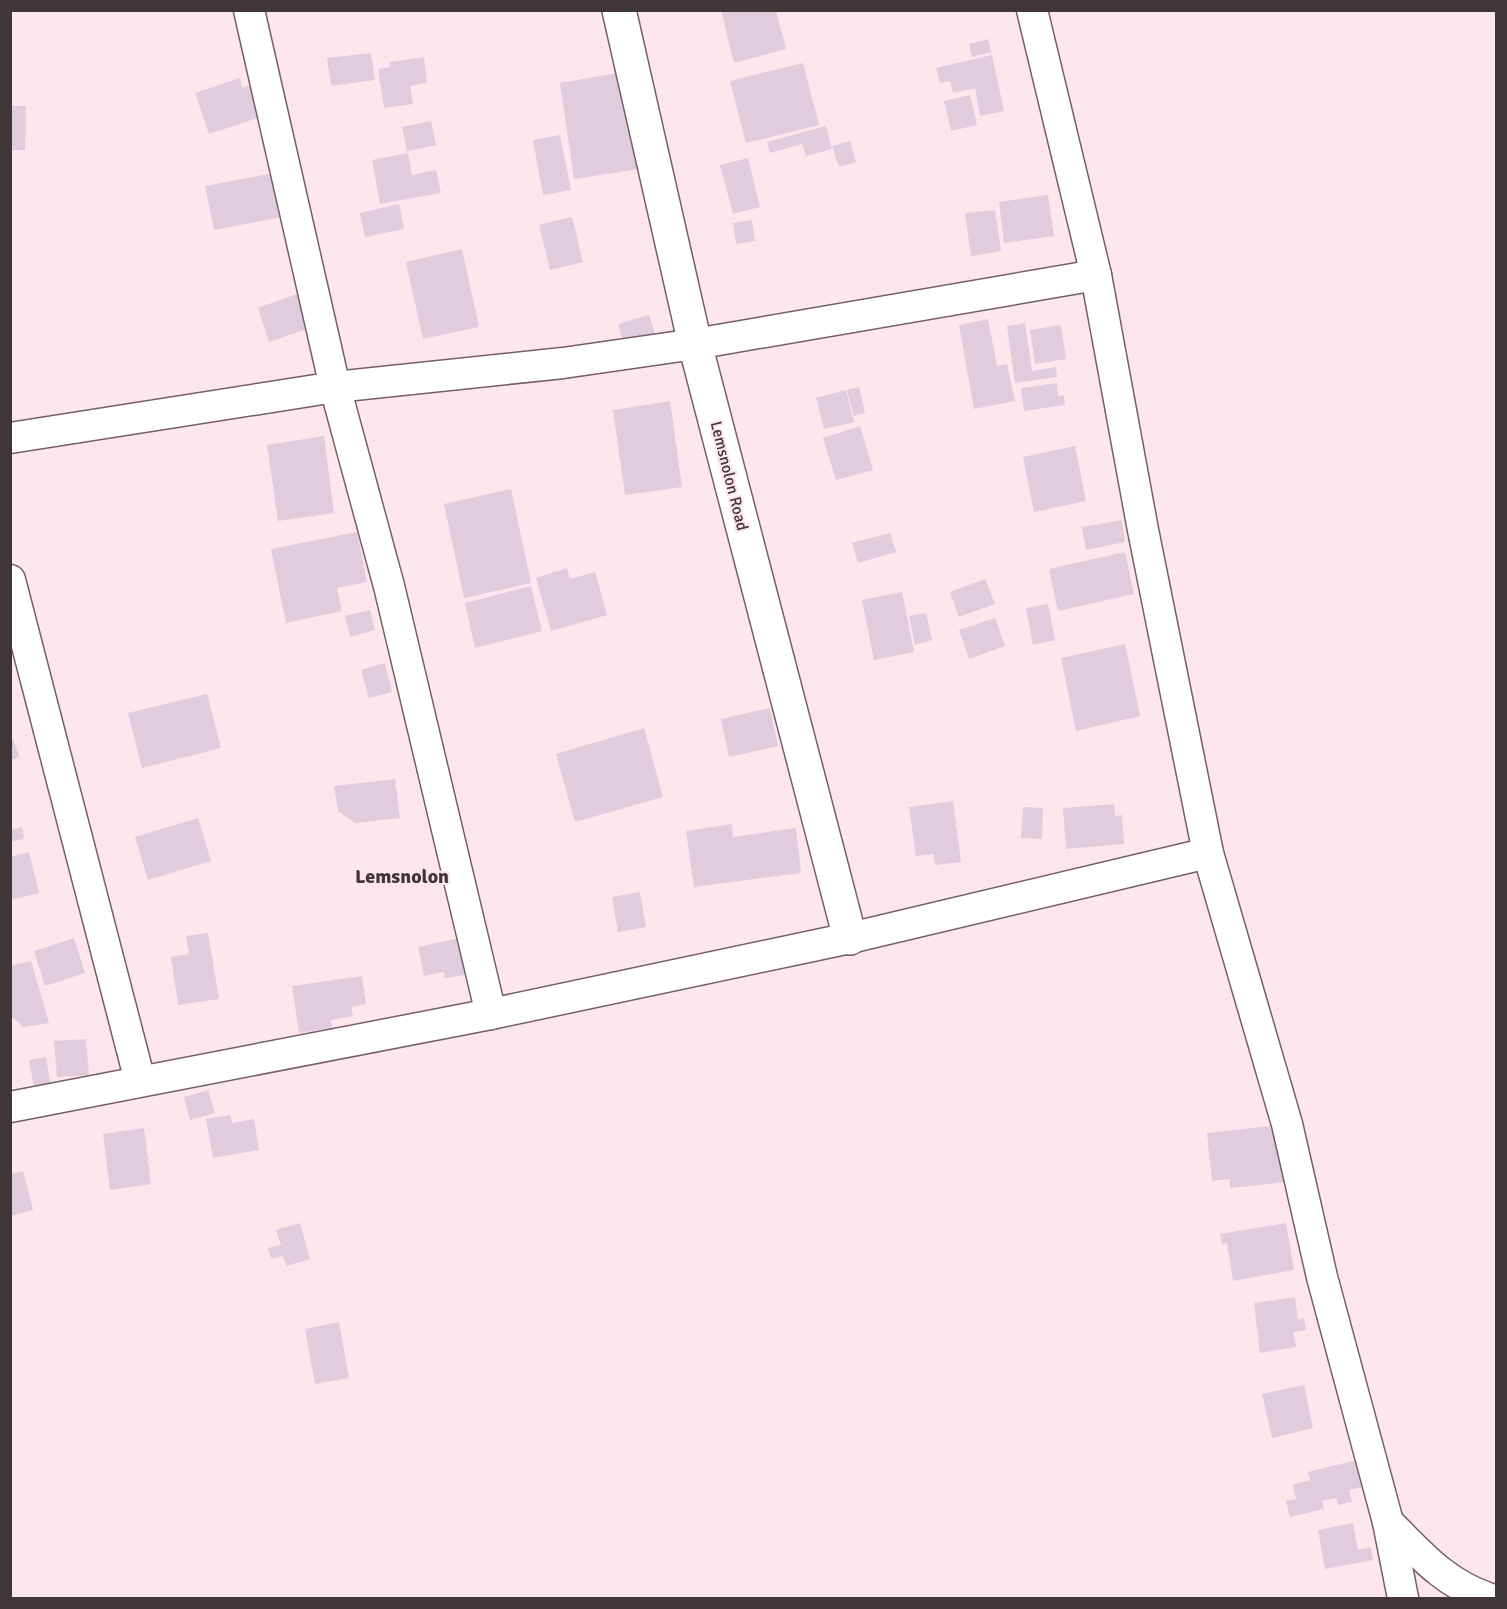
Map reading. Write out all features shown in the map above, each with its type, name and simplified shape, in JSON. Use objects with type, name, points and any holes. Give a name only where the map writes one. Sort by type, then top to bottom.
[{"type":"street","points":[[249,10],[335,387],[389,586],[490,1014]]},
{"type":"street","name":"Lemsnolon Road","points":[[619,10],[695,344],[850,938]]},
{"type":"street","points":[[1032,10],[1096,275],[1143,530],[1208,853],[1287,1124],[1322,1277],[1388,1522],[1402,1599]]},
{"type":"street","points":[[10,438],[335,387],[563,363],[695,344],[1096,275]]},
{"type":"street","points":[[10,580],[140,1081]]},
{"type":"street","points":[[10,1107],[490,1014],[850,938],[1208,853]]},
{"type":"street","points":[[1388,1522],[1436,1571],[1473,1593],[1488,1599]]},
{"type":"building","points":[[721,10],[776,10],[786,49],[734,63]]},
{"type":"building","points":[[988,39],[991,52],[972,57],[969,44]]},
{"type":"building","points":[[371,53],[375,80],[331,86],[327,58]]},
{"type":"building","points":[[992,55],[1004,111],[980,116],[975,88],[953,93],[950,81],[940,83],[936,68]]},
{"type":"building","points":[[424,57],[427,83],[410,86],[413,104],[384,108],[378,69],[390,67],[390,62]]},
{"type":"building","points":[[803,63],[819,125],[746,143],[730,81]]},
{"type":"building","points":[[624,72],[639,169],[574,179],[560,83]]},
{"type":"building","points":[[240,78],[242,88],[257,83],[267,115],[209,134],[195,93]]},
{"type":"building","points":[[970,95],[977,125],[951,131],[944,101]]},
{"type":"building","points":[[10,106],[26,106],[25,150],[10,150]]},
{"type":"building","points":[[431,121],[436,145],[407,151],[402,127]]},
{"type":"building","points":[[826,126],[832,149],[806,156],[802,144],[770,153],[767,142]]},
{"type":"building","points":[[560,135],[571,190],[543,195],[533,140]]},
{"type":"building","points":[[850,141],[856,162],[839,167],[832,146]]},
{"type":"building","points":[[408,153],[412,175],[436,170],[441,193],[380,204],[372,160]]},
{"type":"building","points":[[748,158],[760,207],[733,214],[720,165]]},
{"type":"building","points":[[274,173],[282,217],[214,230],[205,186]]},
{"type":"building","points":[[1048,195],[1054,236],[1004,243],[999,202]]},
{"type":"building","points":[[399,204],[404,229],[365,237],[360,213]]},
{"type":"building","points":[[995,210],[1001,251],[971,256],[965,213]]},
{"type":"building","points":[[572,217],[583,262],[550,270],[539,225]]},
{"type":"building","points":[[752,220],[755,241],[736,244],[733,223]]},
{"type":"building","points":[[462,249],[479,327],[423,339],[406,262]]},
{"type":"building","points":[[305,291],[316,326],[269,342],[258,308]]},
{"type":"building","points":[[649,315],[655,334],[624,343],[618,324]]},
{"type":"building","points":[[988,319],[997,366],[1007,364],[1015,401],[974,409],[959,325]]},
{"type":"building","points":[[1025,323],[1032,371],[1056,367],[1057,377],[1015,383],[1007,326]]},
{"type":"building","points":[[1061,325],[1066,359],[1035,364],[1030,330]]},
{"type":"building","points":[[1057,383],[1058,396],[1064,395],[1065,405],[1024,411],[1021,388]]},
{"type":"building","points":[[859,387],[865,413],[854,416],[847,390]]},
{"type":"building","points":[[846,390],[854,422],[824,429],[816,398]]},
{"type":"building","points":[[670,401],[682,487],[625,495],[613,410]]},
{"type":"building","points":[[860,426],[873,470],[836,480],[823,438]]},
{"type":"building","points":[[324,436],[334,513],[278,521],[267,445]]},
{"type":"building","points":[[1075,446],[1086,501],[1034,512],[1023,457]]},
{"type":"building","points":[[511,489],[531,583],[464,598],[444,504]]},
{"type":"building","points":[[1122,520],[1125,542],[1086,550],[1082,527]]},
{"type":"building","points":[[357,532],[367,582],[337,588],[342,611],[286,623],[271,549]]},
{"type":"building","points":[[890,533],[896,552],[858,563],[852,543]]},
{"type":"building","points":[[1125,552],[1134,594],[1058,611],[1049,569]]},
{"type":"building","points":[[567,568],[570,579],[595,572],[607,615],[551,631],[536,578]]},
{"type":"building","points":[[985,579],[995,604],[959,617],[950,592]]},
{"type":"building","points":[[531,586],[542,631],[475,648],[465,603]]},
{"type":"building","points":[[902,592],[914,652],[874,660],[862,600]]},
{"type":"building","points":[[1048,604],[1055,640],[1033,645],[1026,608]]},
{"type":"building","points":[[370,610],[375,630],[350,637],[345,616]]},
{"type":"building","points":[[926,613],[932,640],[915,645],[909,616]]},
{"type":"building","points":[[995,618],[1005,646],[969,659],[959,630]]},
{"type":"building","points":[[1125,644],[1140,716],[1076,731],[1061,658]]},
{"type":"building","points":[[385,663],[392,692],[369,698],[361,670]]},
{"type":"building","points":[[207,694],[221,748],[142,768],[128,713]]},
{"type":"building","points":[[770,708],[778,746],[729,757],[721,719]]},
{"type":"building","points":[[644,728],[663,797],[575,822],[556,754]]},
{"type":"building","points":[[10,732],[20,757],[10,760]]},
{"type":"building","points":[[395,779],[400,818],[355,823],[338,811],[334,786]]},
{"type":"building","points":[[953,801],[961,862],[935,865],[933,854],[916,856],[909,807]]},
{"type":"building","points":[[1114,804],[1115,816],[1122,815],[1124,844],[1066,849],[1063,808]]},
{"type":"building","points":[[1023,807],[1043,808],[1042,839],[1021,838]]},
{"type":"building","points":[[198,818],[211,861],[148,880],[135,837]]},
{"type":"building","points":[[732,824],[733,837],[796,828],[801,873],[694,887],[686,831]]},
{"type":"building","points":[[22,827],[24,839],[10,842],[10,830]]},
{"type":"building","points":[[29,852],[39,893],[10,900],[10,857]]},
{"type":"building","points":[[640,892],[646,927],[618,932],[612,897]]},
{"type":"building","points":[[208,933],[219,999],[178,1005],[171,957],[189,954],[186,936]]},
{"type":"building","points":[[464,937],[471,974],[445,978],[444,972],[424,976],[418,947]]},
{"type":"building","points":[[74,938],[85,973],[45,986],[34,951]]},
{"type":"building","points":[[31,961],[49,1023],[24,1027],[10,1016],[10,966]]},
{"type":"building","points":[[362,976],[366,1004],[351,1007],[353,1016],[331,1020],[332,1028],[299,1033],[292,986]]},
{"type":"building","points":[[86,1039],[89,1075],[57,1077],[54,1041]]},
{"type":"building","points":[[46,1057],[51,1089],[35,1092],[29,1060]]},
{"type":"building","points":[[208,1090],[215,1113],[190,1120],[184,1097]]},
{"type":"building","points":[[230,1115],[232,1123],[254,1119],[259,1150],[213,1158],[206,1119]]},
{"type":"building","points":[[1280,1125],[1285,1182],[1230,1188],[1230,1179],[1212,1181],[1207,1133]]},
{"type":"building","points":[[144,1128],[151,1184],[110,1190],[103,1134]]},
{"type":"building","points":[[23,1171],[33,1210],[11,1216],[10,1174]]},
{"type":"building","points":[[300,1223],[310,1259],[286,1266],[283,1256],[271,1259],[268,1248],[281,1245],[276,1230]]},
{"type":"building","points":[[1286,1223],[1294,1270],[1233,1281],[1227,1243],[1222,1244],[1220,1234]]},
{"type":"building","points":[[1295,1297],[1298,1320],[1304,1318],[1306,1330],[1293,1332],[1296,1347],[1260,1353],[1254,1303]]},
{"type":"building","points":[[339,1322],[349,1378],[315,1384],[305,1329]]},
{"type":"building","points":[[1304,1385],[1313,1428],[1272,1438],[1262,1394]]},
{"type":"building","points":[[1357,1460],[1364,1487],[1349,1490],[1352,1502],[1338,1505],[1336,1498],[1322,1501],[1324,1509],[1290,1517],[1286,1501],[1296,1499],[1293,1485],[1310,1480],[1308,1472]]},
{"type":"building","points":[[1353,1523],[1358,1550],[1371,1547],[1373,1560],[1325,1569],[1318,1530]]},
{"type":"district","name":"Lemsnolon","points":[[402,876]]}]
